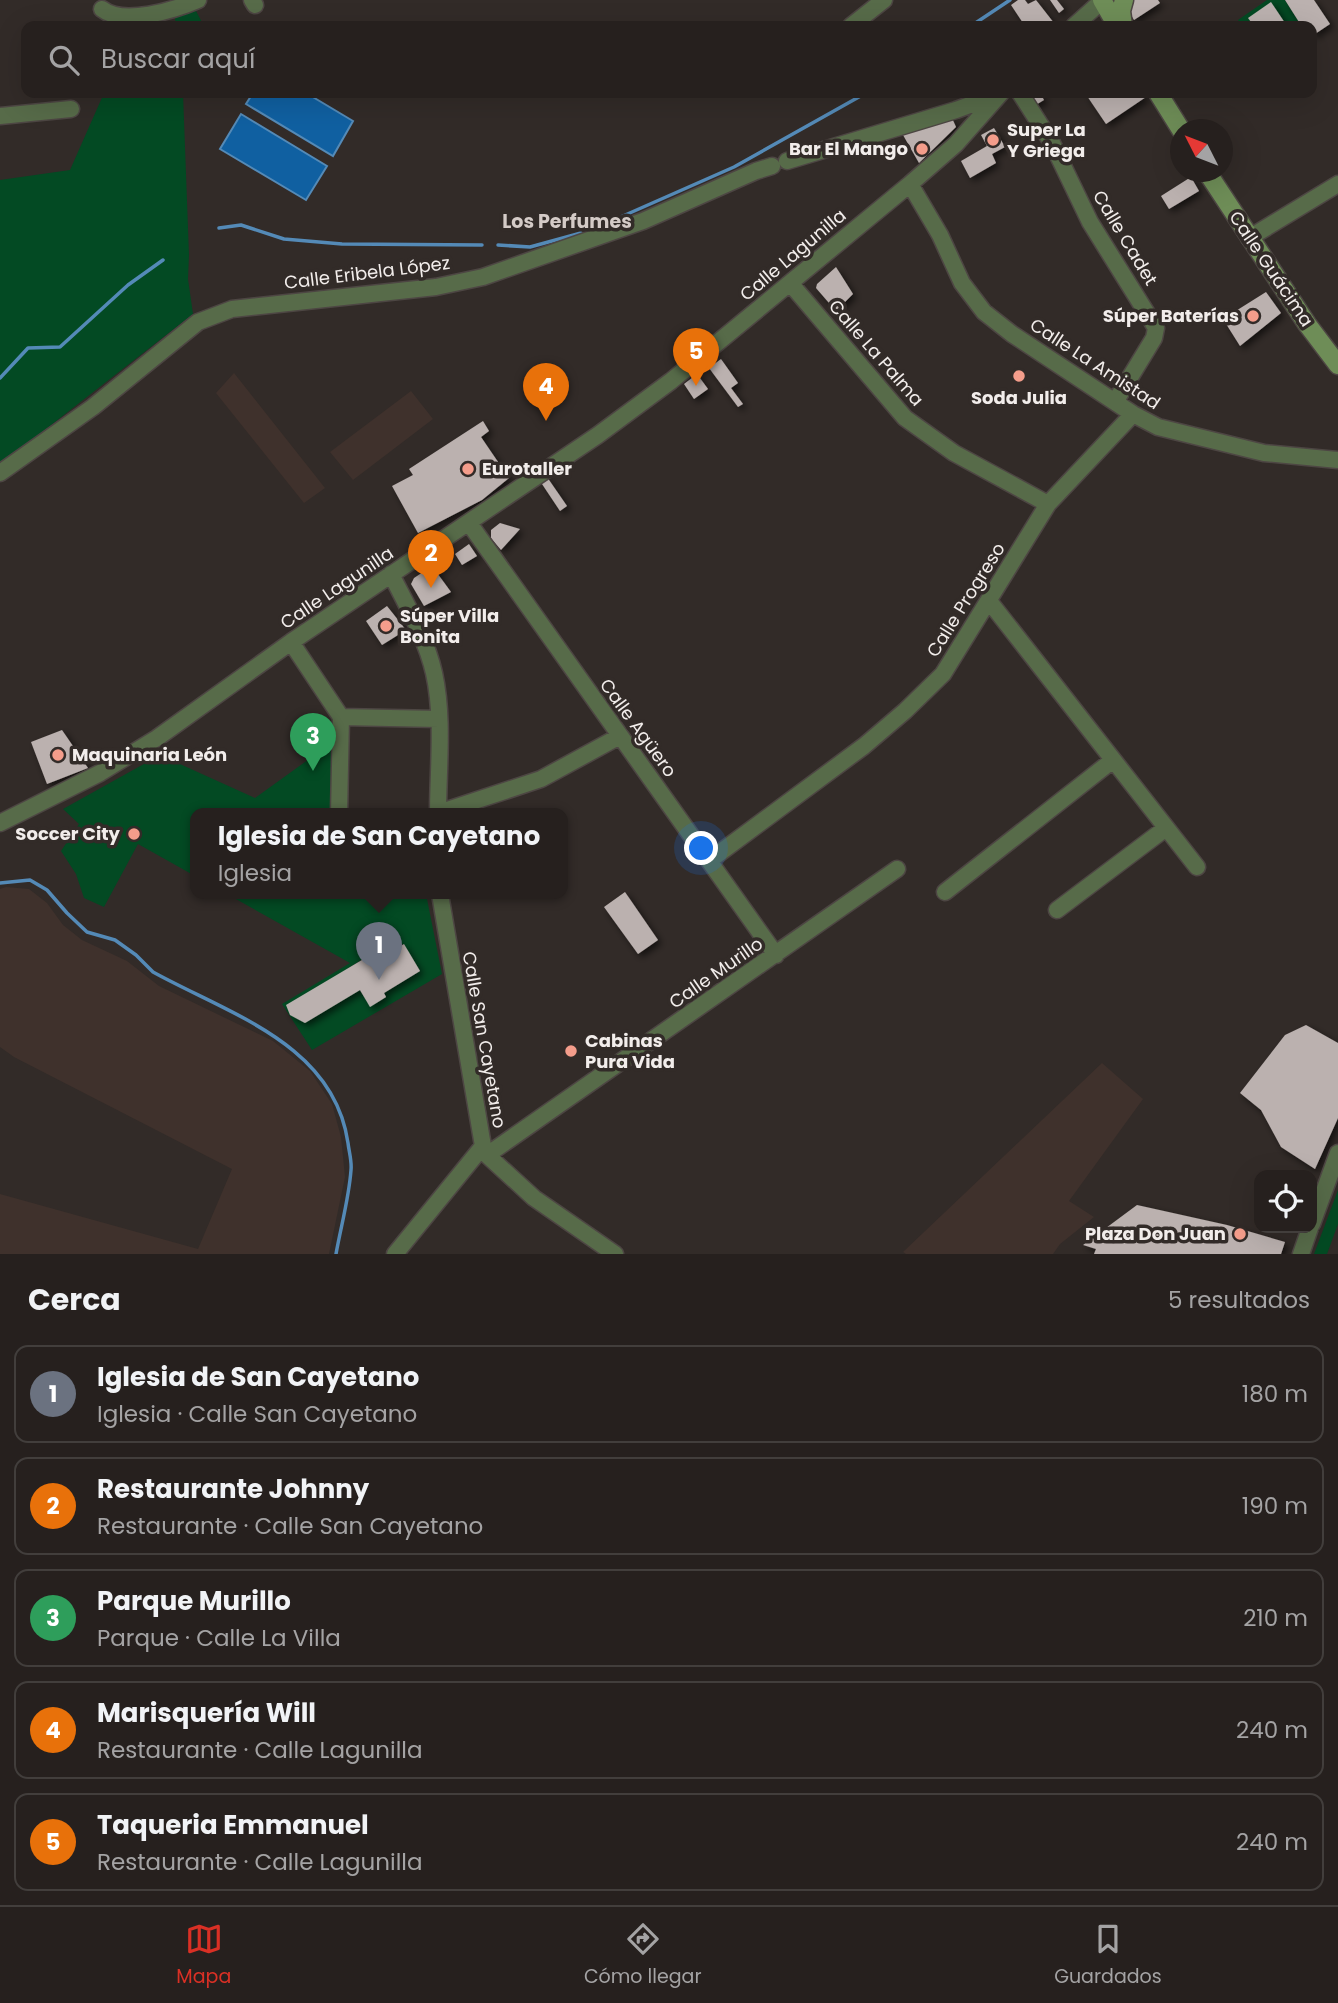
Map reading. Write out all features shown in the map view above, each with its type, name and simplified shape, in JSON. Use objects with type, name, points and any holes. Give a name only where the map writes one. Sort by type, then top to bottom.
[{"type":"main road","points":[[1103,0],[1114,21]]},
{"type":"main road","points":[[1122,21],[1121,11],[1124,0]]},
{"type":"main road","points":[[1161,98],[1174,119]]},
{"type":"main road","name":"Calle Guácima","points":[[1213,182],[1307,324],[1338,365]]},
{"type":"street","points":[[103,9],[120,17],[157,13],[198,0]]},
{"type":"street","points":[[857,21],[884,0]]},
{"type":"street","points":[[1080,21],[1103,0]]},
{"type":"street","name":"Calle Eribela López","points":[[0,473],[93,407],[198,323],[212,315],[232,309],[436,287],[484,277],[643,221],[756,171],[989,98]]},
{"type":"street","name":"Calle Lagunilla","points":[[0,823],[100,774],[157,738],[291,642],[640,404],[910,184],[956,144],[996,98]]},
{"type":"street","name":"Calle Cadet","points":[[1023,98],[1052,143],[1090,222],[1156,328],[1154,338],[1115,402]]},
{"type":"street","points":[[0,116],[71,109]]},
{"type":"street","name":"Calle La Amistad","points":[[910,184],[940,235],[962,283],[984,312],[1012,334],[1133,414],[1158,427],[1265,453],[1338,460]]},
{"type":"street","points":[[1249,238],[1338,184]]},
{"type":"street","name":"Calle La Palma","points":[[790,283],[905,418],[954,453],[1048,504]]},
{"type":"street","name":"Calle Progreso","points":[[710,860],[864,746],[943,674],[1048,504],[1133,414]]},
{"type":"street","name":"Calle Agüero","points":[[469,523],[776,955]]},
{"type":"street","points":[[391,574],[423,637],[435,675],[439,719],[438,808]]},
{"type":"street","points":[[989,601],[1197,867]]},
{"type":"street","points":[[291,642],[341,717],[339,808]]},
{"type":"street","points":[[341,717],[439,719]]},
{"type":"street","points":[[453,808],[541,779],[621,736]]},
{"type":"street","points":[[945,892],[1113,760]]},
{"type":"street","points":[[1057,910],[1166,828]]},
{"type":"street","name":"Calle Murillo","points":[[394,1254],[485,1150],[776,955],[897,869]]},
{"type":"street","name":"Calle San Cayetano","points":[[441,899],[485,1150],[534,1198],[615,1254]]},
{"type":"street","points":[[1317,1210],[1338,1153]]},
{"type":"street","points":[[1301,1254],[1308,1233]]},
{"type":"shaded area","points":[[234,373],[325,488],[304,503],[216,393]]},
{"type":"shaded area","points":[[411,391],[433,419],[353,480],[330,452]]},
{"type":"shaded area","points":[[0,889],[29,889],[47,903],[63,925],[82,940],[127,961],[159,986],[273,1041],[310,1071],[332,1104],[341,1137],[345,1177],[329,1254],[0,1254],[0,1194],[198,1249],[232,1169],[14,1057],[0,1047]]},
{"type":"shaded area","points":[[1102,1063],[1143,1099],[1069,1201],[1094,1217],[1060,1244],[1053,1254],[903,1252]]},
{"type":"green space","points":[[1267,0],[1285,0],[1298,21],[1284,21],[1271,3],[1249,18],[1251,21],[1238,20]]},
{"type":"green space","points":[[196,11],[201,21],[175,21],[175,18]]},
{"type":"green space","points":[[102,98],[183,98],[188,279],[193,314],[0,465],[0,180],[70,170]]},
{"type":"green space","name":"Soccer City","points":[[330,744],[336,745],[332,808],[190,808],[190,873],[138,844],[104,907],[84,898],[76,874],[61,851],[79,824],[63,809],[160,755],[255,798]]},
{"type":"green space","points":[[236,899],[427,899],[442,974],[312,1050],[282,1004],[350,963]],"holes":[[[403,944],[420,971],[384,993],[386,997],[370,1006],[347,969],[366,957],[371,964]]]},
{"type":"green space","points":[[1338,1190],[1338,1224],[1327,1254],[1314,1254]]},
{"type":"water","points":[[250,98],[314,98],[353,121],[333,156],[246,104]]},
{"type":"water","points":[[241,114],[327,166],[306,200],[220,149]]},
{"type":"building","points":[[1018,0],[1025,0],[1028,4],[1036,0],[1052,21],[1022,21],[1011,5]]},
{"type":"building","points":[[1050,0],[1057,0],[1064,9],[1059,13]]},
{"type":"building","points":[[1134,0],[1158,0],[1160,3],[1134,20],[1128,10],[1129,4]]},
{"type":"building","points":[[1285,0],[1314,0],[1330,24],[1317,33],[1317,21],[1298,21]]},
{"type":"building","points":[[1271,2],[1284,21],[1250,21],[1248,18]]},
{"type":"building","points":[[1028,98],[1043,98],[1044,100],[1034,106]]},
{"type":"building","points":[[1088,98],[1145,98],[1106,124]]},
{"type":"building","name":"Bar El Mango","points":[[952,118],[956,127],[919,163],[903,135]]},
{"type":"building","points":[[994,128],[1005,147],[992,154],[996,163],[970,178],[961,161],[987,146],[981,135]]},
{"type":"building","points":[[1183,182],[1194,182],[1199,191],[1169,209],[1161,196]]},
{"type":"building","points":[[836,267],[853,294],[836,311],[816,288]]},
{"type":"building","name":"Súper Baterías","points":[[1266,292],[1281,313],[1240,346],[1223,319]]},
{"type":"building","points":[[721,359],[738,383],[731,388],[743,404],[738,407],[709,368]]},
{"type":"building","points":[[697,374],[708,389],[694,399],[684,384]]},
{"type":"building","points":[[483,421],[489,431],[481,437],[509,478],[482,500],[418,533],[392,486],[413,475],[409,469]]},
{"type":"building","points":[[547,477],[567,506],[560,511],[540,481]]},
{"type":"building","points":[[500,523],[520,529],[501,550],[491,538],[491,530]]},
{"type":"building","points":[[469,544],[477,556],[462,565],[455,554]]},
{"type":"building","points":[[432,566],[451,592],[424,606],[411,584],[414,578]]},
{"type":"building","name":"Súper Villa Bonita","points":[[387,606],[406,630],[382,645],[366,621]]},
{"type":"building","name":"Maquinaria León","points":[[62,730],[88,768],[47,784],[31,742]]},
{"type":"building","points":[[625,892],[658,940],[638,954],[604,907]]},
{"type":"building","points":[[404,944],[420,971],[384,993],[386,997],[370,1007],[360,990],[305,1023],[290,1015],[286,1005],[367,957],[371,964]]},
{"type":"building","points":[[1306,1025],[1338,1043],[1338,1118],[1315,1169],[1281,1147],[1261,1110],[1240,1093],[1285,1035]]},
{"type":"building","points":[[1137,1205],[1227,1225],[1285,1242],[1281,1254],[1094,1254],[1096,1249],[1083,1245]]},
{"type":"waterway","points":[[978,21],[1010,0]]},
{"type":"waterway","points":[[598,227],[734,167],[857,98]]},
{"type":"waterway","points":[[219,228],[241,225],[284,239],[342,244],[482,245]]},
{"type":"waterway","points":[[498,245],[530,247],[581,233]]},
{"type":"waterway","points":[[0,378],[28,348],[60,347],[128,285],[163,260]]},
{"type":"waterway","points":[[0,883],[30,880],[47,890],[87,932],[115,940],[153,972],[274,1036],[300,1056],[322,1080],[339,1109],[351,1163],[349,1191],[336,1254]]},
{"type":"place","name":"Super La Y Griega","points":[[993,140]]},
{"type":"place","name":"Bar El Mango","points":[[922,149]]},
{"type":"place","name":"Súper Baterías","points":[[1253,316]]},
{"type":"place","name":"Soda Julia","points":[[1019,376]]},
{"type":"place","name":"Taqueria Emmanuel","points":[[696,386]]},
{"type":"place","name":"Marisquería Will","points":[[546,421]]},
{"type":"place","name":"Eurotaller","points":[[468,469]]},
{"type":"place","name":"Restaurante Johnny","points":[[431,588]]},
{"type":"place","name":"Súper Villa Bonita","points":[[386,626]]},
{"type":"place","name":"Maquinaria León","points":[[58,755]]},
{"type":"place","name":"Parque Murillo","points":[[313,771]]},
{"type":"place","name":"Soccer City","points":[[134,834]]},
{"type":"place","name":"Iglesia de San Cayetano","points":[[379,980]]},
{"type":"place","name":"Cabinas Pura Vida","points":[[571,1051]]},
{"type":"place","name":"Plaza Don Juan","points":[[1240,1234]]},
{"type":"district","name":"Los Perfumes","points":[[567,221]]}]
